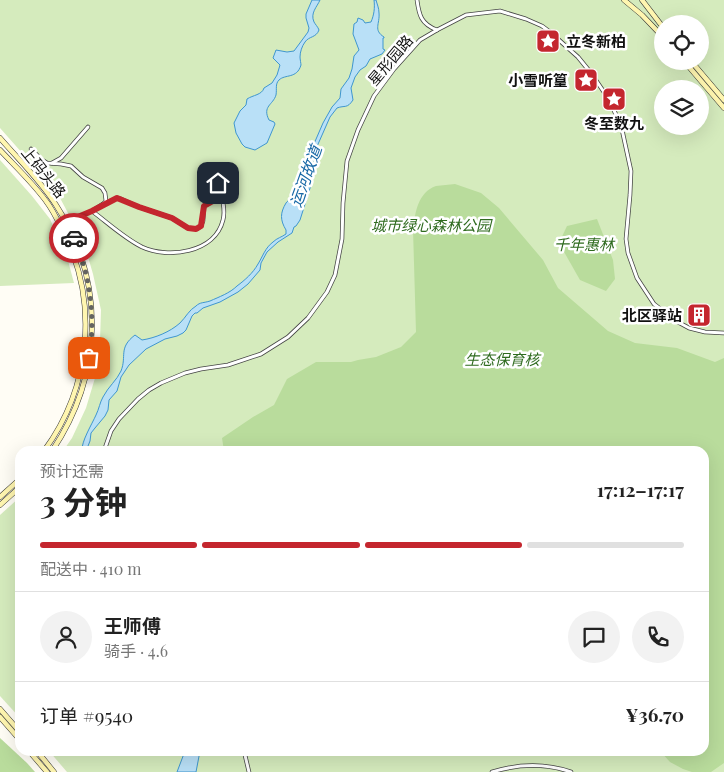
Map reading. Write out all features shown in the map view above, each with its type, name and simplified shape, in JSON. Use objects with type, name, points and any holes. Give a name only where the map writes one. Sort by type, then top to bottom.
[{"type":"main road","points":[[624,0],[654,28]]},
{"type":"main road","points":[[642,0],[654,16]]},
{"type":"main road","points":[[692,70],[724,108]]},
{"type":"main road","points":[[699,70],[724,100]]},
{"type":"main road","name":"上码头路","points":[[0,138],[41,184],[56,204],[79,250],[90,293],[92,337],[88,370],[77,406],[56,446]]},
{"type":"main road","name":"上码头路","points":[[0,150],[32,184],[57,218],[77,264],[84,295],[86,338],[81,372],[69,408],[50,444]]},
{"type":"main road","points":[[0,497],[15,484]]},
{"type":"main road","points":[[0,505],[15,492]]},
{"type":"main road","points":[[0,709],[15,726]]},
{"type":"main road","points":[[0,717],[15,734]]},
{"type":"main road","points":[[33,756],[47,772]]},
{"type":"main road","points":[[41,756],[54,772]]},
{"type":"street","points":[[417,0],[420,16],[425,24],[437,30]]},
{"type":"street","name":"星形园路","points":[[106,446],[111,431],[119,420],[149,390],[185,373],[228,365],[261,354],[288,337],[308,318],[327,292],[335,276],[342,239],[347,161],[358,130],[374,96],[394,69],[420,40],[466,14],[500,11],[542,26],[578,57],[591,73],[608,98],[621,125],[630,171],[626,240],[637,278],[654,304],[676,321],[689,328],[705,332],[724,333]]},
{"type":"street","points":[[52,164],[61,158],[88,127]]},
{"type":"street","points":[[31,149],[47,163],[71,166],[83,177],[102,188],[106,196],[106,201],[103,204]]},
{"type":"street","points":[[92,211],[144,248],[158,252],[173,253],[188,250],[211,240],[219,231],[223,219],[223,207],[218,183]]},
{"type":"street","points":[[66,222],[117,198],[172,218],[188,228],[196,229],[201,226],[204,206],[221,198]]},
{"type":"street","points":[[245,756],[248,772]]},
{"type":"street","points":[[492,772],[531,765],[559,768],[571,772]]},
{"type":"green space","name":"城市绿心森林公园","points":[[0,0],[724,0],[724,772],[67,772],[53,756],[709,756],[709,446],[66,446],[86,408],[95,378],[100,341],[101,310],[84,243],[60,198],[0,128]]},
{"type":"green space","points":[[0,160],[50,219],[67,257],[74,283],[0,286]]},
{"type":"green space","name":"生态保育核","points":[[455,184],[481,193],[499,208],[543,260],[558,288],[608,331],[635,343],[677,348],[715,362],[724,358],[724,763],[711,772],[692,772],[683,769],[670,762],[665,756],[709,756],[709,446],[223,446],[222,438],[274,405],[287,379],[316,362],[351,362],[376,357],[401,347],[416,332],[413,229],[416,210],[421,198],[436,186]]},
{"type":"green space","name":"千年惠林","points":[[597,219],[613,260],[615,279],[606,291],[580,280],[559,243],[567,226]]},
{"type":"green space","points":[[15,502],[15,712],[0,696],[0,515]]},
{"type":"green space","points":[[0,738],[15,752],[15,756],[19,756],[35,772],[0,772]]},
{"type":"water","points":[[312,0],[320,0],[313,16],[319,30],[303,45],[300,53],[301,65],[297,72],[282,78],[277,83],[275,98],[267,109],[269,120],[275,124],[267,143],[255,150],[245,147],[236,133],[234,123],[240,111],[246,105],[247,99],[261,92],[272,83],[277,75],[280,65],[273,58],[276,50],[294,51],[308,32],[306,14]]},
{"type":"water","name":"运河故道","points":[[374,0],[376,0],[379,17],[378,29],[384,37],[383,49],[385,50],[382,54],[370,59],[355,77],[351,88],[353,100],[351,103],[337,108],[330,117],[315,151],[311,185],[300,220],[292,233],[267,252],[261,263],[260,270],[248,284],[220,302],[195,313],[183,333],[165,339],[146,349],[129,365],[121,377],[117,391],[109,400],[105,416],[91,433],[88,446],[82,446],[105,393],[121,371],[126,344],[135,335],[142,340],[167,332],[180,323],[191,310],[201,303],[231,291],[256,267],[270,244],[286,234],[282,220],[283,210],[290,199],[294,184],[298,183],[305,162],[323,123],[332,107],[340,98],[341,89],[349,78],[352,69],[354,56],[359,50],[353,34],[354,24],[358,18],[365,23],[371,22]]},
{"type":"water","points":[[183,756],[199,756],[196,772],[177,772]]},
{"type":"way so far","points":[[74,238],[86,272],[90,293],[92,319],[89,358]]},
{"type":"place","name":"立冬新柏","points":[[548,41]]},
{"type":"place","name":"小雪听篁","points":[[586,80]]},
{"type":"place","name":"冬至数九","points":[[614,99]]},
{"type":"place","name":"北区驿站","points":[[699,315]]},
{"type":"route","points":[[74,238],[66,222],[117,198],[172,218],[188,228],[196,229],[201,226],[203,221],[204,206],[221,198],[218,183]]}]
